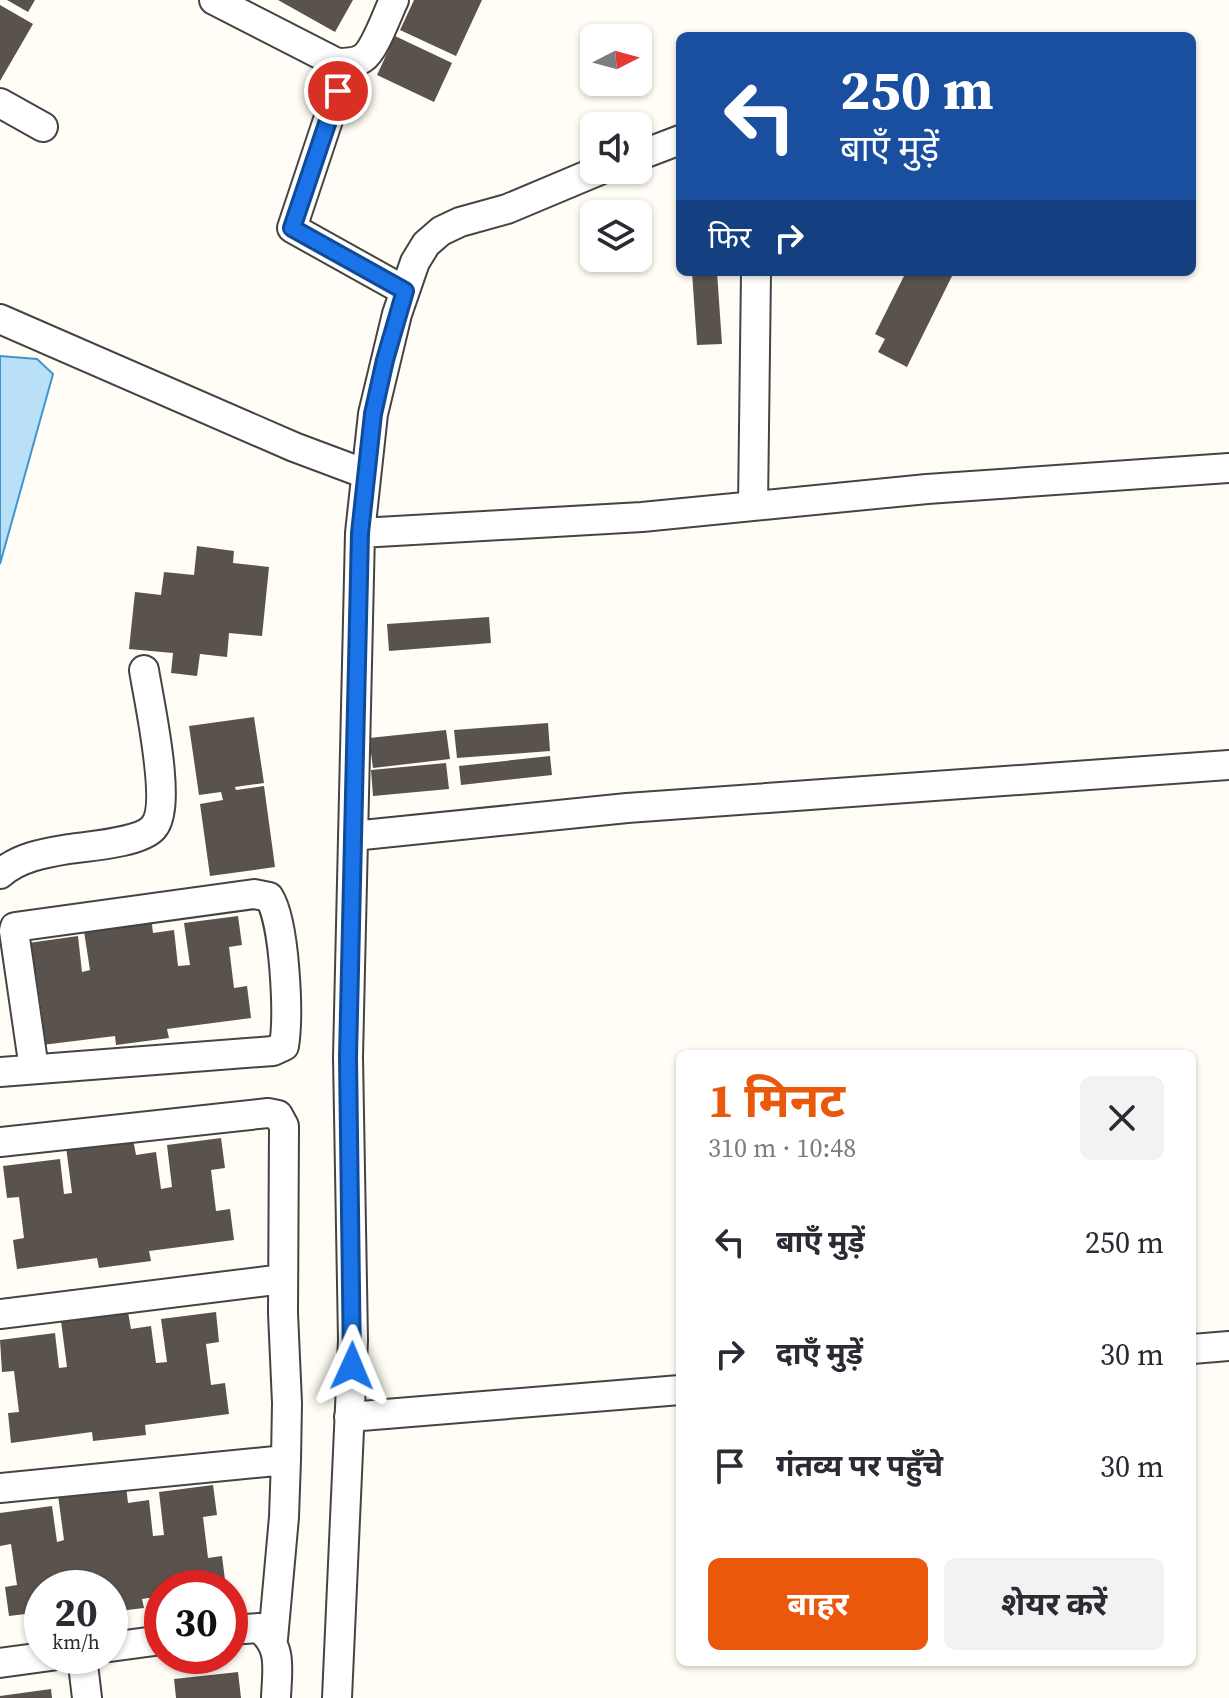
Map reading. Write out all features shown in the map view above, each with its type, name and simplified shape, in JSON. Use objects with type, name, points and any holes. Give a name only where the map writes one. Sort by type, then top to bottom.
[{"type":"street","points":[[214,0],[337,63],[364,58],[394,0]]},
{"type":"street","points":[[347,63],[292,228],[405,291]]},
{"type":"street","points":[[0,103],[43,127]]},
{"type":"street","points":[[652,151],[676,142]]},
{"type":"street","points":[[337,1698],[353,1340],[348,1057],[360,533],[373,414],[405,291],[426,244],[441,231],[460,222],[507,209],[580,178]]},
{"type":"street","points":[[753,506],[756,276]]},
{"type":"street","points":[[0,319],[294,447],[366,474]]},
{"type":"street","points":[[360,533],[642,517],[927,489],[1229,468]]},
{"type":"street","points":[[0,874],[36,855],[136,838],[152,830],[161,815],[163,794],[144,670]]},
{"type":"street","points":[[353,836],[627,808],[1229,765]]},
{"type":"street","points":[[0,1072],[273,1051],[284,1046],[285,996],[277,909],[269,897],[254,894],[15,927],[34,1069]]},
{"type":"street","points":[[0,1142],[268,1113],[278,1115],[284,1126],[286,1460],[273,1639],[277,1659],[276,1698]]},
{"type":"street","points":[[0,1314],[283,1279]]},
{"type":"street","points":[[1196,1349],[1229,1346]]},
{"type":"street","points":[[349,1417],[676,1390]]},
{"type":"street","points":[[0,1488],[286,1460]]},
{"type":"street","points":[[248,1629],[259,1628],[273,1639]]},
{"type":"street","points":[[0,1663],[24,1660]]},
{"type":"street","points":[[84,1674],[87,1698]]},
{"type":"water","points":[[0,356],[37,359],[53,374],[0,564]]},
{"type":"building","points":[[7,0],[35,0],[28,12]]},
{"type":"building","points":[[278,0],[353,0],[335,32]]},
{"type":"building","points":[[414,0],[482,0],[456,56],[400,30]]},
{"type":"building","points":[[0,5],[33,24],[0,81]]},
{"type":"building","points":[[395,36],[452,63],[434,102],[377,75]]},
{"type":"building","points":[[692,276],[717,276],[722,344],[697,345]]},
{"type":"building","points":[[904,276],[952,276],[907,367],[878,352],[885,339],[875,334]]},
{"type":"building","points":[[197,546],[234,551],[233,563],[269,567],[262,636],[229,633],[227,657],[200,654],[197,676],[171,673],[173,653],[129,649],[135,592],[161,595],[164,572],[194,575]]},
{"type":"building","points":[[489,617],[491,643],[389,651],[387,624]]},
{"type":"building","points":[[254,717],[264,783],[235,787],[236,790],[264,786],[275,867],[210,876],[200,804],[223,800],[221,792],[199,795],[189,726]]},
{"type":"building","points":[[548,723],[550,751],[457,758],[454,730]]},
{"type":"building","points":[[446,730],[450,759],[373,768],[369,738]]},
{"type":"building","points":[[550,756],[552,775],[461,785],[459,766]]},
{"type":"building","points":[[446,763],[449,789],[373,796],[371,770]]},
{"type":"building","points":[[151,916],[153,933],[174,930],[178,966],[190,965],[184,923],[238,916],[242,945],[229,947],[234,988],[247,986],[251,1018],[167,1029],[169,1038],[116,1045],[115,1036],[34,1046],[30,1017],[42,1015],[36,974],[25,976],[21,944],[78,936],[82,972],[90,970],[83,925]]},
{"type":"building","points":[[221,1138],[225,1168],[211,1170],[216,1211],[230,1209],[234,1240],[149,1251],[151,1261],[99,1268],[97,1258],[17,1269],[13,1240],[24,1238],[19,1197],[7,1198],[3,1166],[60,1159],[64,1194],[72,1193],[66,1147],[133,1139],[136,1155],[156,1152],[161,1189],[172,1187],[167,1145]]},
{"type":"building","points":[[128,1312],[131,1329],[151,1326],[156,1363],[167,1362],[161,1319],[216,1312],[219,1342],[206,1344],[211,1385],[225,1383],[229,1414],[145,1425],[146,1435],[93,1441],[92,1432],[11,1443],[8,1413],[19,1412],[14,1371],[2,1372],[0,1340],[55,1333],[59,1368],[67,1367],[61,1321]]},
{"type":"building","points":[[213,1485],[217,1515],[203,1517],[208,1558],[222,1556],[224,1570],[144,1570],[144,1608],[128,1610],[128,1570],[24,1570],[24,1614],[9,1616],[5,1587],[17,1585],[11,1544],[0,1546],[0,1513],[52,1506],[57,1542],[64,1540],[58,1495],[126,1486],[128,1503],[149,1500],[153,1536],[164,1535],[159,1492]]},
{"type":"building","points":[[238,1674],[241,1698],[176,1698],[174,1679]]},
{"type":"building","points":[[51,1689],[52,1698],[0,1698],[0,1696]]},
{"type":"route","points":[[338,91],[292,228],[405,291],[373,414],[360,533],[348,1057],[352,1366]]}]
